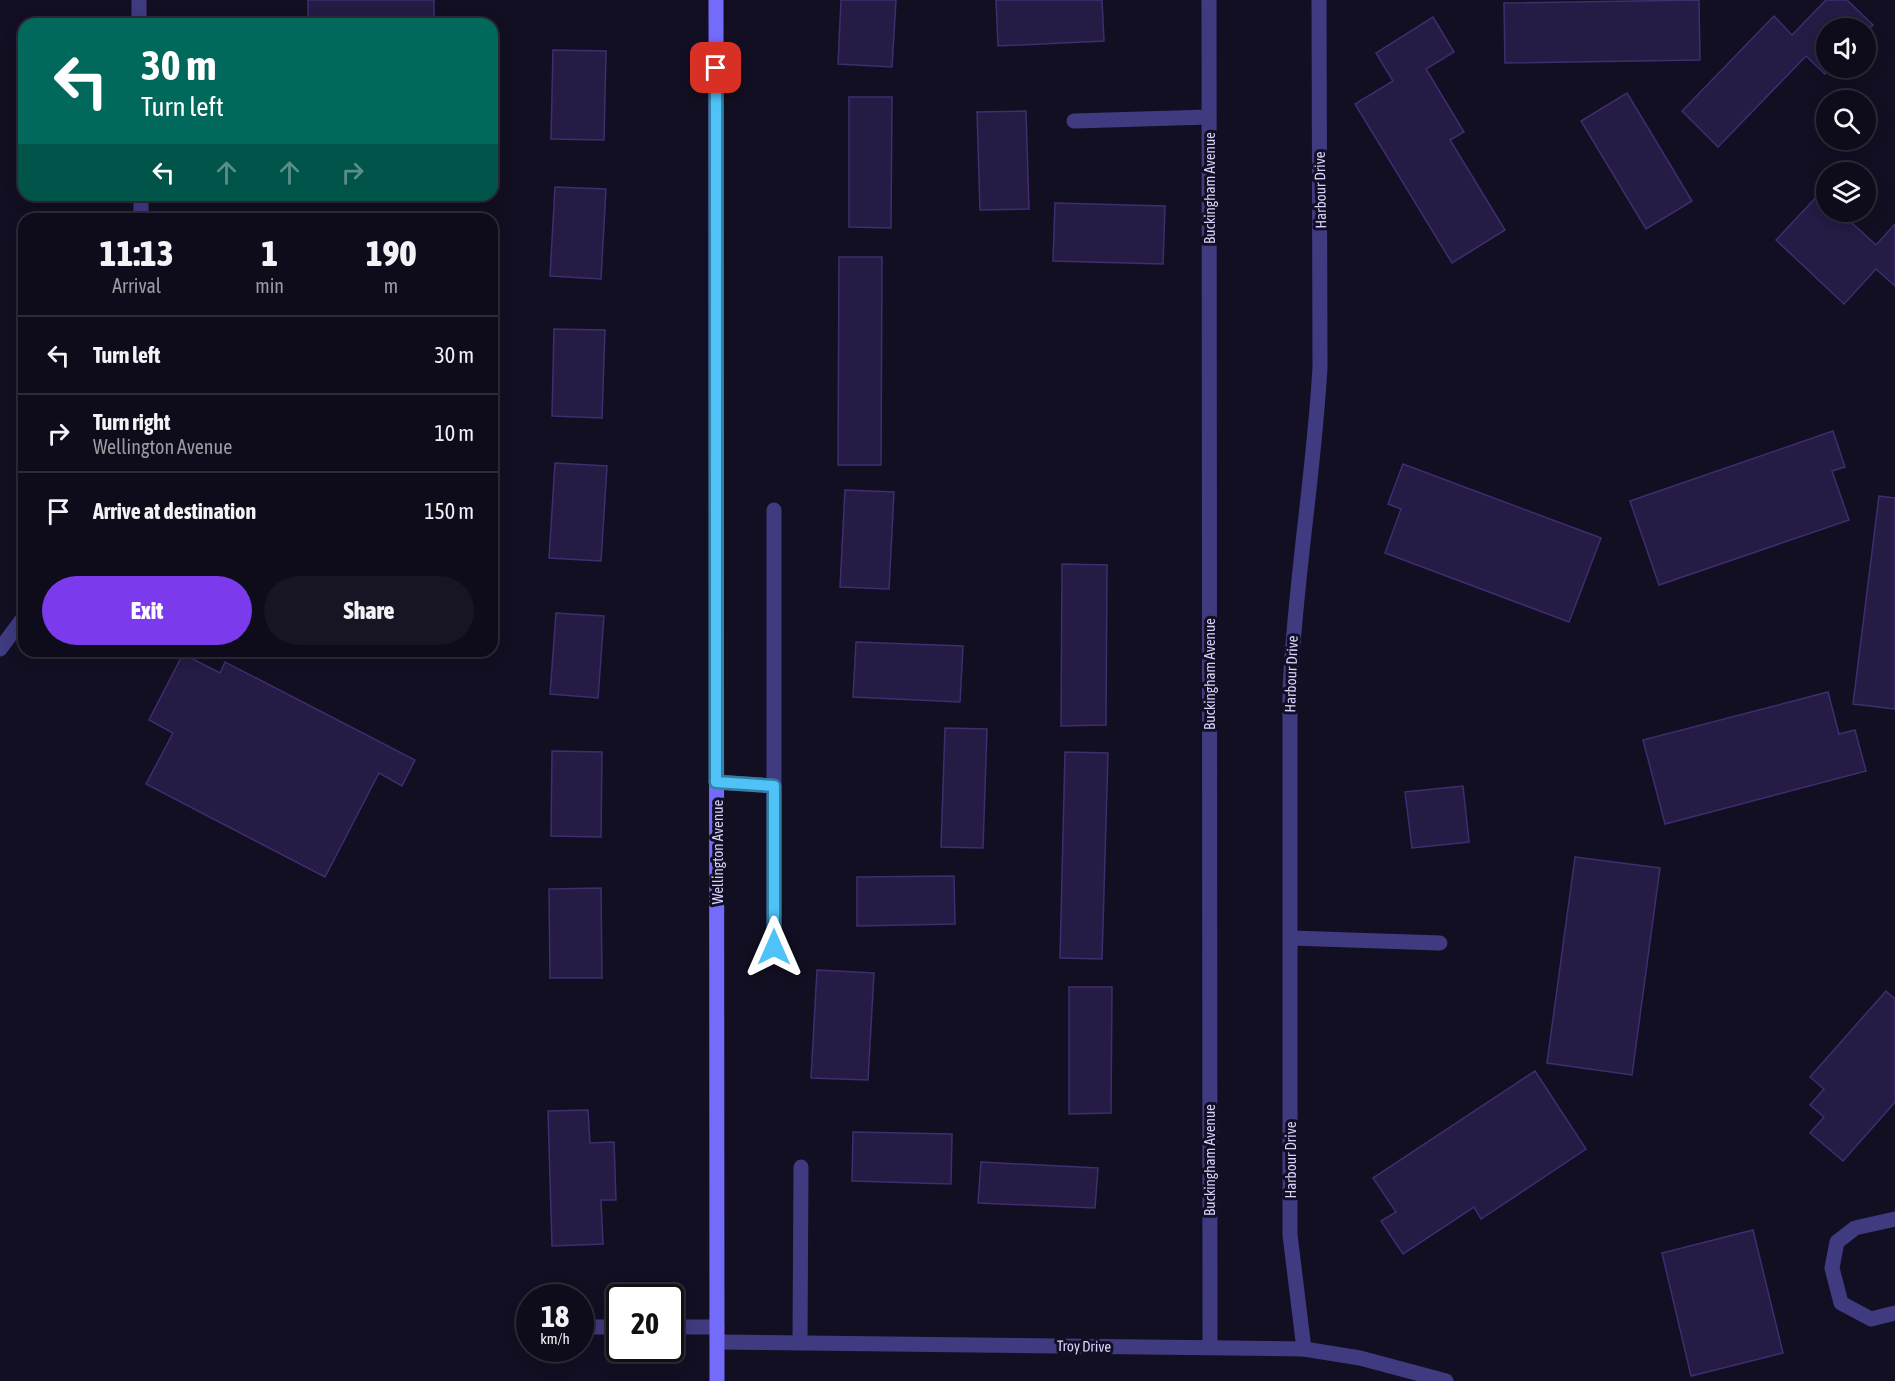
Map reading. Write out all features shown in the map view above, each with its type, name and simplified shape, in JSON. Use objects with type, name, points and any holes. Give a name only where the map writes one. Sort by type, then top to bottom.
[{"type":"street","points":[[139,0],[139,18]]},
{"type":"street","name":"Wellington Avenue","points":[[716,0],[717,1381]]},
{"type":"street","name":"Buckingham Avenue","points":[[1209,0],[1210,1347]]},
{"type":"street","name":"Harbour Drive","points":[[1304,1349],[1290,1235],[1290,689],[1294,611],[1317,420],[1320,367],[1318,0]]},
{"type":"street","points":[[1074,121],[1209,117]]},
{"type":"street","points":[[774,510],[774,947]]},
{"type":"street","points":[[0,649],[18,625]]},
{"type":"street","points":[[716,782],[774,786]]},
{"type":"street","points":[[1291,938],[1440,943]]},
{"type":"street","points":[[800,1342],[801,1167]]},
{"type":"street","points":[[1895,1220],[1855,1228],[1837,1242],[1833,1268],[1841,1303],[1871,1319],[1895,1312]]},
{"type":"street","name":"Troy Drive","points":[[684,1329],[800,1342],[1304,1349],[1360,1358],[1446,1381]]},
{"type":"building","points":[[308,0],[434,0],[434,18],[308,18]]},
{"type":"building","points":[[841,0],[896,0],[892,67],[838,64]]},
{"type":"building","points":[[996,0],[1102,0],[1104,41],[998,46]]},
{"type":"building","points":[[1699,0],[1700,60],[1505,63],[1504,3]]},
{"type":"building","points":[[1826,0],[1847,0],[1866,18],[1816,18],[1816,65],[1806,56],[1718,147],[1682,111],[1774,16],[1792,35]]},
{"type":"building","points":[[1433,17],[1454,52],[1426,69],[1464,132],[1450,140],[1505,230],[1452,263],[1355,104],[1393,81],[1376,53]]},
{"type":"building","points":[[553,50],[606,51],[604,140],[551,139]]},
{"type":"building","points":[[1627,93],[1692,201],[1646,229],[1581,121]]},
{"type":"building","points":[[849,97],[892,97],[891,228],[849,227]]},
{"type":"building","points":[[1026,111],[1029,209],[980,210],[977,112]]},
{"type":"building","points":[[555,187],[606,189],[601,279],[550,276]]},
{"type":"building","points":[[1816,197],[1816,222],[1851,222],[1876,245],[1895,224],[1895,286],[1876,269],[1844,304],[1776,240]]},
{"type":"building","points":[[1055,203],[1165,206],[1163,264],[1053,261]]},
{"type":"building","points":[[839,257],[882,257],[881,465],[838,465]]},
{"type":"building","points":[[554,329],[605,330],[602,418],[552,416]]},
{"type":"building","points":[[1833,431],[1845,467],[1832,471],[1849,520],[1659,585],[1630,501]]},
{"type":"building","points":[[555,463],[607,466],[601,561],[549,558]]},
{"type":"building","points":[[1403,464],[1601,538],[1569,622],[1385,553],[1401,509],[1388,504]]},
{"type":"building","points":[[845,490],[894,492],[889,589],[840,587]]},
{"type":"building","points":[[1879,496],[1895,498],[1895,709],[1853,704]]},
{"type":"building","points":[[1062,564],[1107,565],[1106,725],[1061,726]]},
{"type":"building","points":[[556,613],[604,616],[598,698],[550,694]]},
{"type":"building","points":[[856,642],[963,646],[960,702],[853,697]]},
{"type":"building","points":[[181,657],[189,657],[220,673],[225,662],[415,760],[402,786],[379,773],[325,877],[146,784],[173,733],[149,720]]},
{"type":"building","points":[[1828,692],[1839,734],[1855,730],[1866,771],[1665,824],[1643,740]]},
{"type":"building","points":[[945,728],[987,729],[983,848],[941,847]]},
{"type":"building","points":[[552,751],[602,752],[601,837],[551,836]]},
{"type":"building","points":[[1065,752],[1108,753],[1102,959],[1060,958]]},
{"type":"building","points":[[1463,786],[1469,842],[1412,848],[1405,792]]},
{"type":"building","points":[[1575,857],[1660,868],[1632,1075],[1547,1063]]},
{"type":"building","points":[[954,876],[955,924],[857,926],[857,877]]},
{"type":"building","points":[[601,888],[602,978],[550,978],[549,889]]},
{"type":"building","points":[[817,970],[874,973],[868,1080],[811,1078]]},
{"type":"building","points":[[1069,987],[1112,987],[1111,1113],[1069,1114]]},
{"type":"building","points":[[1886,991],[1895,999],[1895,1102],[1843,1161],[1810,1133],[1824,1117],[1810,1105],[1824,1089],[1810,1077]]},
{"type":"building","points":[[1535,1071],[1586,1149],[1481,1219],[1474,1207],[1403,1254],[1381,1221],[1396,1212],[1373,1178]]},
{"type":"building","points":[[588,1110],[590,1143],[614,1142],[616,1200],[601,1200],[603,1244],[552,1246],[548,1111]]},
{"type":"building","points":[[853,1132],[952,1134],[951,1184],[852,1181]]},
{"type":"building","points":[[981,1162],[1098,1168],[1095,1208],[978,1203]]},
{"type":"building","points":[[1753,1230],[1783,1353],[1691,1376],[1662,1253]]},
{"type":"route","points":[[716,68],[716,782],[774,786],[774,947]]}]
